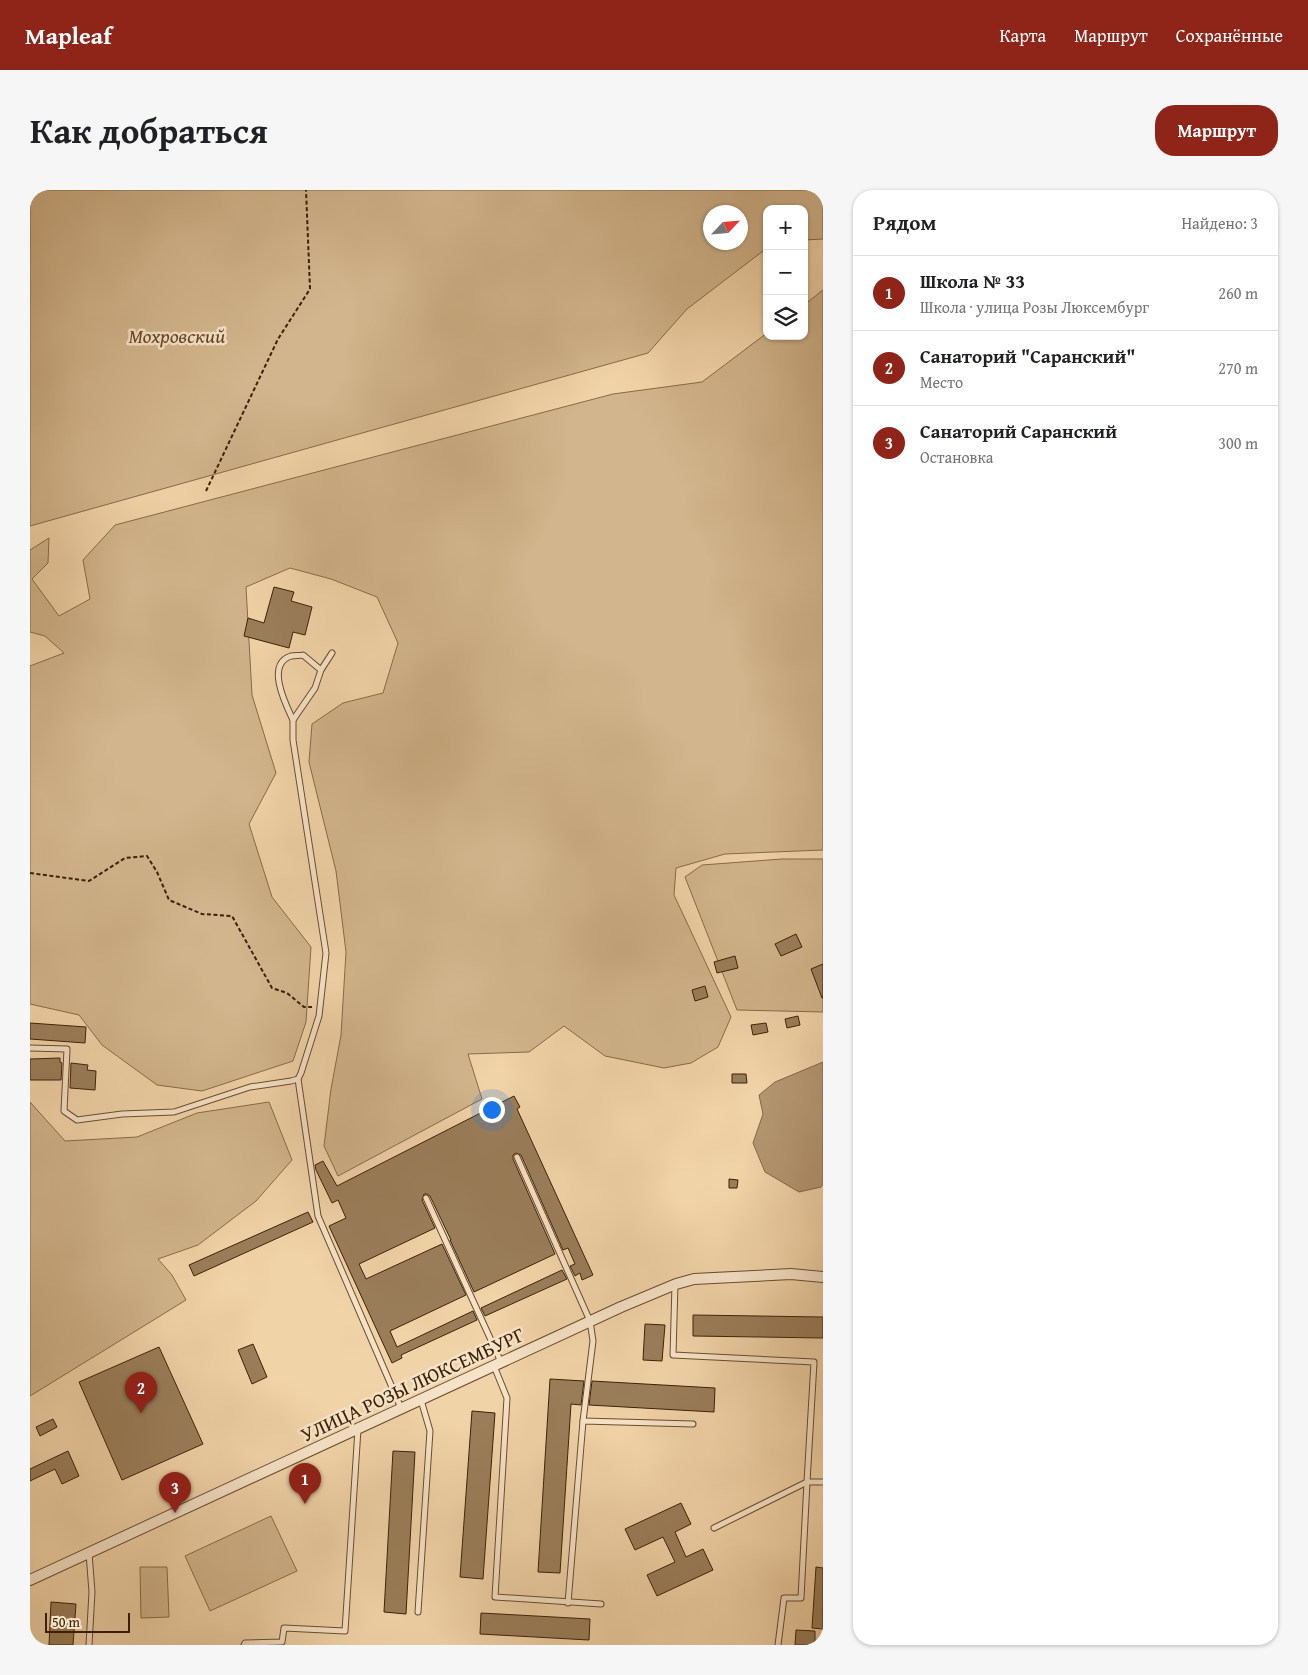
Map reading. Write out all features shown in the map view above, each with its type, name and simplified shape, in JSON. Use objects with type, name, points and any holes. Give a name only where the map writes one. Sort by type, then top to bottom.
[{"type":"street","name":"УЛИЦА РОЗЫ ЛЮКСЕМБУРГ","points":[[30,1580],[590,1321],[676,1284],[694,1280],[791,1274],[823,1278]]},
{"type":"lane","points":[[293,720],[314,688],[321,670],[332,653]]},
{"type":"lane","points":[[321,670],[303,655],[290,656],[281,664],[277,678],[286,706],[293,720],[293,740],[326,953],[320,1016],[298,1079],[318,1216],[401,1408]]},
{"type":"lane","points":[[30,1048],[67,1049],[64,1111],[77,1120],[122,1114],[174,1112],[250,1087],[298,1079]]},
{"type":"lane","points":[[517,1157],[590,1321],[593,1341],[583,1420],[568,1603]]},
{"type":"lane","points":[[426,1198],[497,1364],[507,1398],[495,1597],[601,1604]]},
{"type":"lane","points":[[676,1284],[672,1355],[814,1362],[801,1598],[784,1598],[778,1645]]},
{"type":"lane","points":[[418,1612],[430,1431],[421,1399]]},
{"type":"lane","points":[[583,1420],[693,1424]]},
{"type":"lane","points":[[244,1645],[244,1643],[282,1642],[284,1628],[345,1631],[358,1429]]},
{"type":"lane","points":[[714,1528],[807,1482],[823,1482]]},
{"type":"lane","points":[[89,1553],[92,1592],[89,1645]]},
{"type":"path","points":[[206,491],[278,339],[310,289],[306,190]]},
{"type":"path","points":[[30,873],[89,881],[125,858],[147,856],[157,872],[169,900],[202,914],[232,916],[272,988],[287,993],[304,1007],[320,1008]]},
{"type":"green space","name":"Мохровский","points":[[30,190],[823,190],[823,239],[808,240],[808,205],[763,205],[763,251],[687,309],[648,353],[30,526]]},
{"type":"green space","points":[[823,290],[823,850],[725,854],[676,868],[674,895],[731,1017],[718,1047],[691,1063],[664,1068],[605,1056],[564,1026],[529,1052],[468,1054],[482,1099],[338,1176],[324,1146],[331,1089],[341,1035],[346,952],[336,871],[309,762],[312,724],[343,703],[383,693],[398,643],[377,597],[331,579],[290,568],[246,587],[252,695],[276,773],[249,824],[272,897],[311,947],[306,1022],[293,1061],[202,1091],[157,1085],[102,1045],[79,1015],[30,1004],[30,666],[64,653],[45,636],[30,632],[30,550],[49,538],[48,563],[32,579],[59,616],[90,599],[83,560],[115,525],[613,394],[702,382],[763,336],[763,340],[808,340],[808,302]]},
{"type":"green space","points":[[782,859],[823,859],[823,1012],[737,1010],[685,877],[702,865]]},
{"type":"green space","points":[[30,1102],[65,1141],[137,1137],[197,1113],[269,1102],[292,1160],[256,1201],[198,1245],[158,1259],[172,1275],[186,1300],[30,1396]]},
{"type":"green space","points":[[271,1516],[297,1571],[210,1611],[185,1556]]},
{"type":"green space","points":[[140,1567],[167,1567],[169,1617],[141,1618]]},
{"type":"shaded area","points":[[823,1062],[823,1184],[821,1187],[799,1192],[765,1172],[753,1143],[763,1114],[759,1095],[775,1082]]},
{"type":"building","points":[[274,587],[294,592],[291,601],[312,607],[305,635],[293,632],[289,648],[244,636],[248,618],[264,623]]},
{"type":"building","points":[[796,934],[802,947],[781,956],[775,944]]},
{"type":"building","points":[[735,956],[738,968],[717,973],[714,962]]},
{"type":"building","points":[[823,964],[823,998],[822,998],[811,969]]},
{"type":"building","points":[[705,986],[708,997],[695,1001],[692,990]]},
{"type":"building","points":[[798,1016],[800,1025],[787,1028],[785,1019]]},
{"type":"building","points":[[30,1023],[86,1027],[85,1043],[30,1039]]},
{"type":"building","points":[[766,1023],[768,1032],[753,1035],[751,1025]]},
{"type":"building","points":[[60,1058],[62,1063],[61,1080],[30,1080],[30,1059]]},
{"type":"building","points":[[71,1063],[88,1065],[87,1070],[96,1071],[95,1090],[70,1088]]},
{"type":"building","points":[[732,1074],[746,1074],[747,1083],[732,1083]]},
{"type":"building","points":[[514,1096],[520,1107],[517,1109],[593,1275],[582,1280],[580,1273],[575,1276],[570,1266],[575,1264],[568,1248],[563,1250],[521,1155],[516,1153],[513,1155],[513,1159],[555,1254],[474,1292],[430,1196],[424,1194],[422,1200],[435,1228],[359,1264],[366,1279],[442,1244],[466,1295],[390,1331],[397,1347],[473,1311],[477,1320],[401,1355],[402,1358],[392,1363],[329,1226],[346,1218],[338,1200],[332,1203],[315,1165],[323,1161],[337,1186]]},
{"type":"building","points":[[729,1179],[738,1180],[737,1188],[729,1188]]},
{"type":"building","points":[[308,1212],[313,1222],[194,1276],[189,1265]]},
{"type":"building","points":[[562,1270],[567,1279],[485,1316],[481,1308]]},
{"type":"building","points":[[693,1315],[823,1317],[823,1338],[693,1336]]},
{"type":"building","points":[[645,1324],[665,1325],[662,1361],[643,1360]]},
{"type":"building","points":[[253,1344],[267,1377],[252,1384],[238,1350]]},
{"type":"building","points":[[159,1347],[203,1444],[122,1480],[79,1382]]},
{"type":"building","points":[[550,1379],[584,1381],[581,1405],[571,1404],[560,1573],[538,1572]]},
{"type":"building","points":[[592,1381],[715,1388],[714,1412],[589,1405]]},
{"type":"building","points":[[472,1411],[495,1413],[483,1579],[460,1577]]},
{"type":"building","points":[[53,1419],[57,1427],[40,1436],[36,1427]]},
{"type":"building","points":[[68,1451],[79,1476],[62,1484],[55,1469],[30,1481],[30,1469]]},
{"type":"building","points":[[393,1451],[415,1452],[406,1614],[384,1612]]},
{"type":"building","points":[[681,1503],[691,1524],[675,1532],[686,1557],[703,1549],[713,1570],[657,1596],[647,1575],[675,1562],[663,1537],[635,1550],[625,1529]]},
{"type":"building","points":[[816,1567],[823,1568],[823,1629],[812,1628]]},
{"type":"building","points":[[51,1602],[76,1604],[73,1645],[49,1645]]},
{"type":"building","points":[[481,1613],[590,1619],[589,1640],[480,1634]]},
{"type":"building","points":[[796,1630],[815,1631],[815,1645],[795,1645]]},
{"type":"place","name":"Санаторий \"Саранский\"","points":[[141,1413]]},
{"type":"place","name":"Школа № 33","points":[[305,1504]]},
{"type":"place","name":"Санаторий Саранский","points":[[175,1513]]}]
